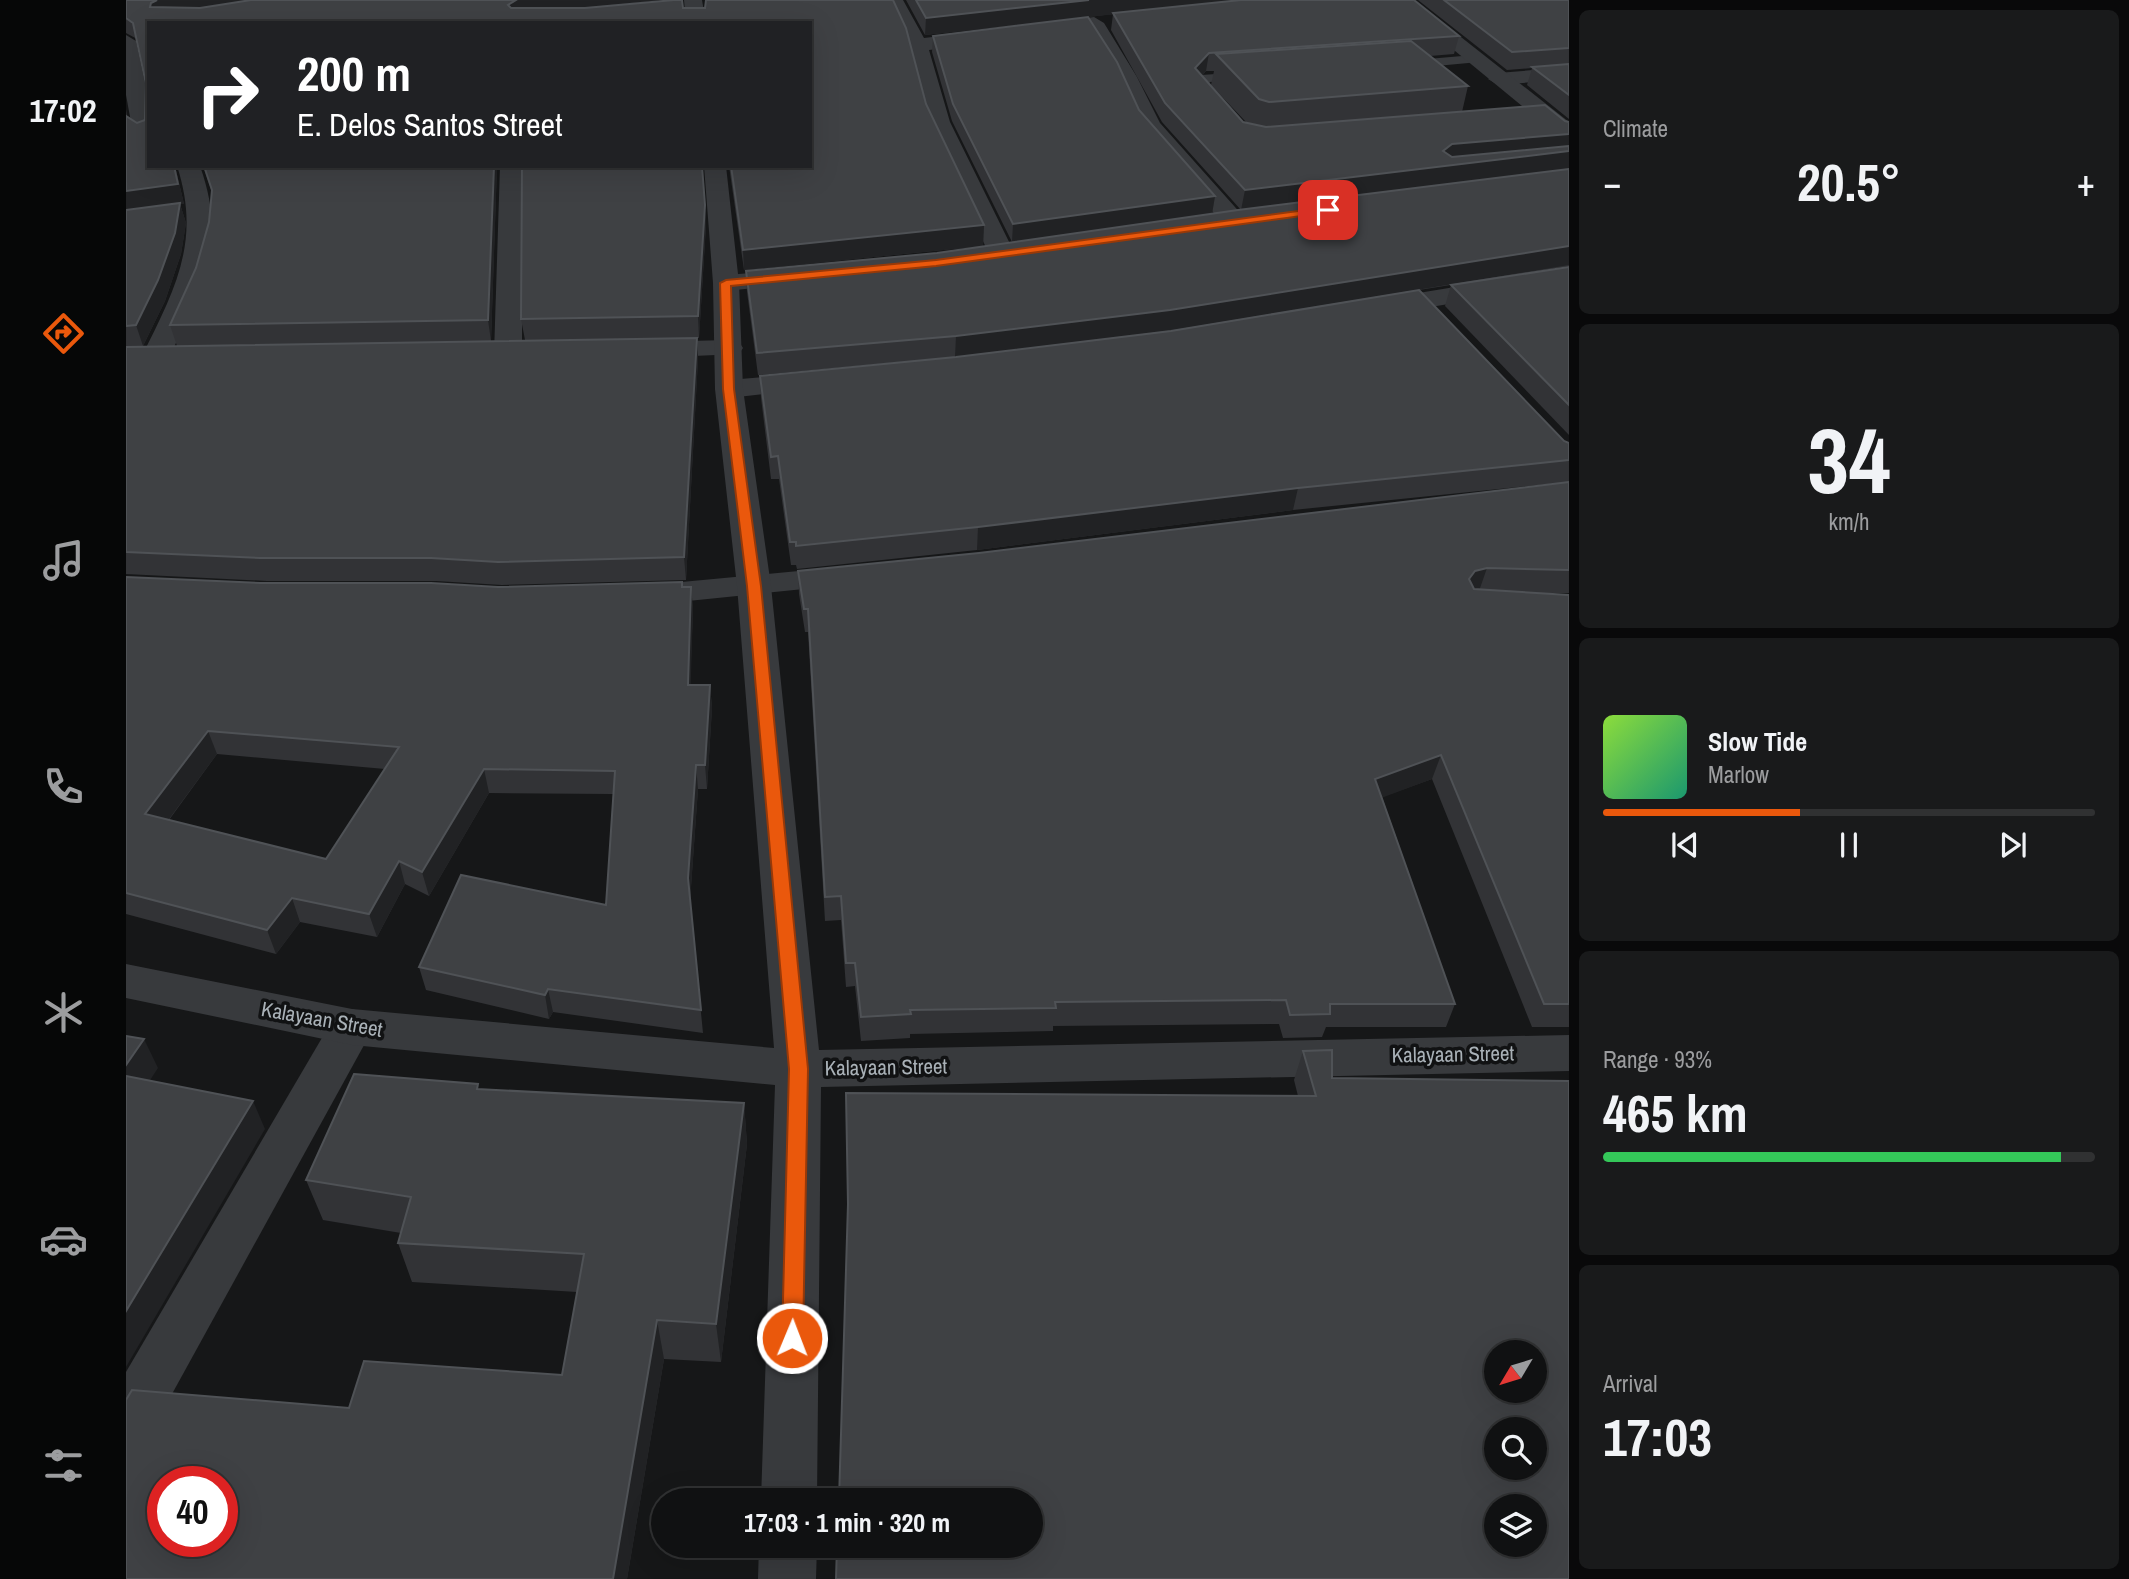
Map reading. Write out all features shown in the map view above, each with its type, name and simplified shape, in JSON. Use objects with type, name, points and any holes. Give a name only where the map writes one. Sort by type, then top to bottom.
[{"type":"street","points":[[894,0],[918,45],[939,122],[1002,254]]},
{"type":"street","points":[[1402,0],[1569,133]]},
{"type":"street","points":[[690,9],[717,4]]},
{"type":"street","points":[[1024,32],[1104,22],[1150,125],[1234,221]]},
{"type":"street","points":[[130,32],[140,134]]},
{"type":"street","points":[[918,45],[998,35]]},
{"type":"street","points":[[1498,79],[1569,73]]},
{"type":"street","points":[[126,358],[168,358],[194,276],[188,168]]},
{"type":"street","points":[[508,354],[511,168]]},
{"type":"street","points":[[715,168],[726,283],[729,389],[754,586],[798,1069],[789,1488]]},
{"type":"street","points":[[1207,225],[1261,218]]},
{"type":"street","points":[[975,257],[1029,250]]},
{"type":"street","points":[[726,283],[828,274]]},
{"type":"street","points":[[1353,311],[1431,311],[1569,276]]},
{"type":"street","points":[[618,351],[729,348]]},
{"type":"street","points":[[729,389],[835,379]]},
{"type":"street","points":[[612,597],[879,573]]},
{"type":"street","name":"Kalayaan Street","points":[[126,981],[352,1027],[798,1069],[1412,1054],[1569,1053]]},
{"type":"street","points":[[126,1424],[352,1027]]},
{"type":"street","points":[[787,1579],[788,1558]]},
{"type":"lane","points":[[1382,66],[1474,59]]},
{"type":"lane","points":[[1410,65],[1430,81]]},
{"type":"lane","points":[[1228,115],[1201,85],[1202,82],[1206,78],[1259,75]]},
{"type":"lane","points":[[1521,120],[1548,117]]},
{"type":"building","points":[[126,0],[157,0],[151,3],[150,7],[200,8],[251,0],[516,0],[508,5],[511,8],[585,8],[682,0],[683,8],[705,8],[706,0],[893,0],[906,28],[926,104],[984,225],[743,250],[731,168],[812,168],[812,21],[147,21],[147,168],[174,168],[178,184],[126,191],[126,116],[137,123],[145,120],[146,84],[133,23],[126,18]]},
{"type":"building","points":[[916,0],[1089,0],[926,18]]},
{"type":"building","points":[[1241,0],[1414,0],[1459,36],[1209,53],[1195,68],[1243,122],[1266,127],[1545,105],[1569,122],[1569,134],[1452,144],[1443,151],[1452,157],[1569,146],[1569,151],[1245,190],[1165,103],[1113,13]]},
{"type":"building","points":[[1444,0],[1569,0],[1569,48],[1512,52]]},
{"type":"building","points":[[1088,17],[1117,62],[1139,110],[1215,196],[1013,224],[953,104],[933,36]]},
{"type":"building","points":[[1411,41],[1468,86],[1269,102],[1259,99],[1216,54]]},
{"type":"building","points":[[1569,64],[1569,95],[1532,67]]},
{"type":"building","points":[[205,168],[494,168],[488,320],[170,325],[196,268],[209,222],[212,190]]},
{"type":"building","points":[[522,168],[702,168],[705,205],[698,316],[521,319]]},
{"type":"building","points":[[1569,169],[1569,246],[1170,310],[956,336],[757,353],[746,271],[937,253],[1238,210]]},
{"type":"building","points":[[180,203],[175,233],[158,280],[136,325],[126,326],[126,210]]},
{"type":"building","points":[[1569,267],[1569,405],[1451,285]]},
{"type":"building","points":[[1419,290],[1564,441],[1569,443],[1569,460],[1298,488],[978,527],[796,546],[796,542],[790,542],[778,456],[771,457],[760,376],[956,357],[1171,331]]},
{"type":"building","points":[[697,338],[684,557],[498,562],[431,558],[260,558],[126,552],[126,347]]},
{"type":"building","points":[[1569,482],[1569,570],[1487,568],[1475,571],[1469,579],[1474,589],[1569,595],[1569,1004],[1544,1004],[1441,755],[1375,779],[1455,1004],[1330,1004],[1330,1014],[1290,1015],[1286,1000],[1055,1002],[1056,1008],[910,1010],[911,1014],[861,1017],[855,963],[846,963],[841,896],[825,897],[808,609],[804,609],[798,571],[979,553]]},
{"type":"building","points":[[126,577],[260,583],[431,583],[498,587],[682,582],[682,587],[691,587],[688,685],[710,685],[705,765],[696,765],[688,878],[701,1010],[548,989],[545,995],[419,967],[461,875],[606,905],[615,771],[484,769],[422,872],[399,861],[369,914],[292,898],[267,930],[126,893]],"holes":[[[208,731],[399,747],[326,859],[145,814]]]},
{"type":"building","points":[[126,1036],[144,1039],[126,1065]]},
{"type":"building","points":[[1332,1050],[1332,1078],[1569,1081],[1569,1579],[836,1579],[837,1558],[1043,1558],[1043,1488],[839,1488],[848,1204],[846,1093],[1316,1096],[1303,1051]]},
{"type":"building","points":[[354,1074],[478,1084],[477,1089],[744,1103],[716,1324],[657,1320],[613,1579],[126,1579],[126,1400],[132,1390],[349,1408],[364,1361],[562,1375],[584,1254],[398,1243],[411,1197],[306,1180]]},
{"type":"building","points":[[126,1076],[253,1101],[126,1311]]},
{"type":"route","points":[[792,1338],[798,1069],[754,586],[729,389],[726,283],[936,263],[1328,210]]}]
